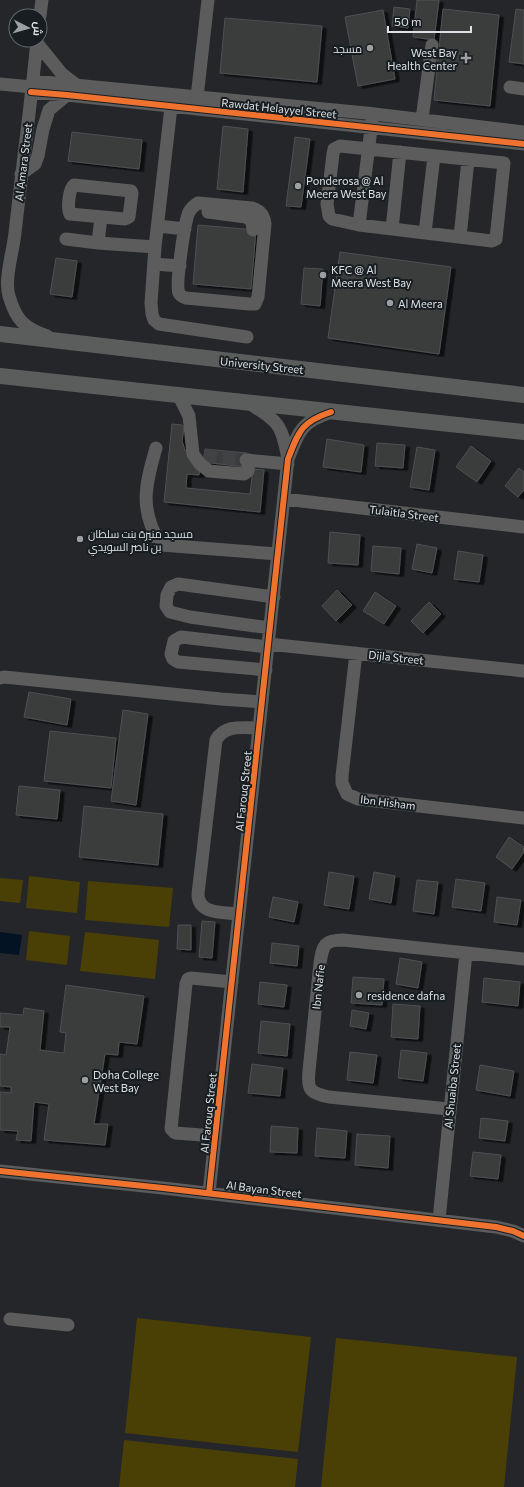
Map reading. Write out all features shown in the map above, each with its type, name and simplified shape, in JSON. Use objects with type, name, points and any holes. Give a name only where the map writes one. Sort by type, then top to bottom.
[{"type":"main road","name":"University Street","points":[[0,334],[524,395]]},
{"type":"main road","points":[[0,376],[524,432]]},
{"type":"street","points":[[197,103],[208,0]]},
{"type":"street","points":[[422,119],[432,45]]},
{"type":"street","name":"Al Amara Street","points":[[36,48],[8,283],[9,295],[14,309],[28,328],[68,343]]},
{"type":"street","points":[[42,48],[62,74],[75,84]]},
{"type":"street","name":"Rawdat Helayyel Street","points":[[0,84],[32,87],[67,95],[172,100]]},
{"type":"street","name":"Rawdat Helayyel Street","points":[[32,87],[75,84],[172,100],[368,128],[505,136],[524,132]]},
{"type":"street","points":[[510,87],[524,89]]},
{"type":"street","points":[[21,174],[30,169],[37,160],[43,129],[49,110],[67,95]]},
{"type":"street","points":[[172,100],[155,248],[151,303],[152,314],[154,320],[159,324],[247,337]]},
{"type":"street","name":"Rawdat Helayyel Street","points":[[197,103],[370,113],[422,119],[505,136],[524,144]]},
{"type":"street","points":[[359,224],[365,148],[370,113]]},
{"type":"street","points":[[502,163],[340,146],[334,149],[327,204],[329,216],[332,219],[359,224],[492,241],[496,238],[505,136]]},
{"type":"street","points":[[392,229],[400,152]]},
{"type":"street","points":[[425,233],[434,156]]},
{"type":"street","points":[[460,237],[468,160]]},
{"type":"street","points":[[73,185],[131,191],[130,215],[128,218],[98,217],[72,214],[69,212],[71,188],[73,185]]},
{"type":"street","points":[[198,203],[203,203],[252,208],[259,210],[262,214],[265,224],[257,301],[255,304],[181,296],[178,293],[185,230],[191,209],[198,203]]},
{"type":"street","points":[[191,209],[246,217],[252,221],[253,230]]},
{"type":"street","points":[[95,243],[98,217]]},
{"type":"street","points":[[158,226],[185,230]]},
{"type":"street","points":[[66,239],[155,248]]},
{"type":"street","points":[[154,264],[180,266]]},
{"type":"street","name":"Al Amara Street","points":[[0,302],[8,283]]},
{"type":"street","points":[[179,396],[189,416],[200,464],[210,471],[244,474],[248,471],[248,460],[288,462]]},
{"type":"street","name":"Al Farouq Street","points":[[247,402],[270,416],[277,423],[282,431],[288,462]]},
{"type":"street","name":"Al Farouq Street","points":[[209,1193],[288,462],[297,435],[304,425],[318,416],[332,412]]},
{"type":"street","points":[[156,448],[147,479],[145,499],[152,530],[160,545],[278,554]]},
{"type":"street","name":"Tulaitla Street","points":[[284,499],[524,527]]},
{"type":"street","points":[[270,628],[190,617],[170,612],[166,606],[167,595],[171,587],[178,584],[274,597]]},
{"type":"street","name":"Dijla Street","points":[[266,670],[178,662],[173,659],[171,654],[174,641],[181,637],[356,653],[524,671]]},
{"type":"street","name":"Ibn Hisham","points":[[356,653],[342,776],[342,783],[347,794],[358,799],[524,818]]},
{"type":"street","points":[[0,678],[262,702]]},
{"type":"street","points":[[239,914],[208,910],[200,904],[198,894],[216,740],[221,732],[230,728],[259,728]]},
{"type":"street","name":"Ibn Nafie","points":[[449,1109],[329,1097],[313,1092],[308,1081],[320,963],[324,947],[330,941],[334,940],[524,959]]},
{"type":"street","name":"Al Shuaiba Street","points":[[439,1220],[449,1109],[466,953]]},
{"type":"street","points":[[215,1136],[175,1133],[171,1129],[186,984],[188,979],[191,978],[232,982]]},
{"type":"street","name":"Al Bayan Street","points":[[0,1171],[496,1226],[524,1236]]},
{"type":"street","points":[[10,1319],[68,1325]]},
{"type":"shaded area","points":[[29,876],[80,882],[77,913],[26,908]]},
{"type":"shaded area","points":[[0,878],[23,880],[20,903],[0,901]]},
{"type":"shaded area","points":[[88,881],[173,888],[169,927],[85,920]]},
{"type":"shaded area","points":[[29,931],[70,936],[67,965],[26,960]]},
{"type":"shaded area","points":[[85,932],[159,940],[155,979],[80,971]]},
{"type":"shaded area","points":[[137,1318],[311,1337],[298,1452],[125,1433]]},
{"type":"shaded area","points":[[336,1338],[517,1357],[504,1487],[321,1487]]},
{"type":"shaded area","points":[[124,1440],[298,1459],[295,1487],[119,1487]]},
{"type":"water","points":[[0,932],[22,935],[19,955],[0,953]]},
{"type":"building","points":[[417,0],[439,0],[434,40],[413,37]]},
{"type":"building","points":[[394,7],[410,9],[408,28],[392,26]]},
{"type":"building","name":"West Bay Health Center","points":[[443,9],[499,15],[490,106],[434,100]]},
{"type":"building","points":[[516,9],[524,10],[524,64],[509,62]]},
{"type":"building","name":"مسجد","points":[[383,10],[395,79],[358,86],[345,17]]},
{"type":"building","points":[[225,18],[322,26],[317,82],[220,73]]},
{"type":"building","points":[[223,126],[248,129],[243,192],[217,189]]},
{"type":"building","points":[[72,132],[142,140],[139,169],[68,161]]},
{"type":"building","points":[[295,137],[310,139],[301,207],[286,206]]},
{"type":"building","points":[[198,225],[256,230],[251,289],[193,284]]},
{"type":"building","name":"Al Meera","points":[[340,252],[451,267],[439,354],[328,338]]},
{"type":"building","points":[[56,258],[77,261],[72,297],[50,294]]},
{"type":"building","points":[[304,268],[323,269],[320,306],[301,304]]},
{"type":"building","points":[[172,424],[182,425],[184,428],[182,441],[185,450],[200,468],[199,475],[187,474],[186,488],[250,494],[253,469],[264,470],[260,512],[164,502]]},
{"type":"building","points":[[327,439],[364,445],[361,472],[323,467]]},
{"type":"building","points":[[377,443],[405,445],[403,468],[375,466]]},
{"type":"building","points":[[471,446],[491,461],[477,482],[456,467]]},
{"type":"building","points":[[417,447],[435,450],[429,490],[410,487]]},
{"type":"building","points":[[205,449],[247,453],[245,467],[203,462]]},
{"type":"building","points":[[519,468],[524,472],[524,490],[518,497],[505,486]]},
{"type":"building","points":[[330,532],[360,535],[358,565],[328,563]]},
{"type":"building","points":[[417,544],[437,548],[432,573],[412,569]]},
{"type":"building","points":[[373,546],[401,548],[399,574],[371,571]]},
{"type":"building","points":[[458,551],[483,555],[479,582],[454,579]]},
{"type":"building","points":[[337,590],[352,605],[336,621],[322,606]]},
{"type":"building","points":[[375,592],[396,606],[384,624],[363,611]]},
{"type":"building","points":[[429,602],[441,614],[423,633],[411,621]]},
{"type":"building","points":[[29,692],[71,699],[67,725],[24,717]]},
{"type":"building","points":[[123,710],[148,714],[136,805],[111,801]]},
{"type":"building","points":[[50,731],[116,738],[111,788],[44,781]]},
{"type":"building","points":[[19,786],[60,790],[57,819],[16,815]]},
{"type":"building","points":[[84,806],[163,814],[158,865],[79,857]]},
{"type":"building","points":[[509,837],[524,847],[524,852],[512,869],[496,857]]},
{"type":"building","points":[[329,872],[354,876],[349,909],[324,905]]},
{"type":"building","points":[[374,872],[395,876],[391,903],[369,899]]},
{"type":"building","points":[[456,879],[485,883],[481,911],[452,907]]},
{"type":"building","points":[[417,880],[438,882],[434,914],[413,911]]},
{"type":"building","points":[[273,897],[298,902],[294,922],[269,917]]},
{"type":"building","points":[[497,897],[521,900],[517,925],[494,922]]},
{"type":"building","points":[[202,921],[215,922],[212,958],[199,957]]},
{"type":"building","points":[[178,925],[191,925],[191,950],[177,949]]},
{"type":"building","points":[[272,943],[299,946],[297,966],[270,963]]},
{"type":"building","points":[[400,958],[422,962],[418,988],[396,984]]},
{"type":"building","points":[[353,977],[384,979],[382,1005],[351,1003]]},
{"type":"building","points":[[484,978],[520,982],[518,1006],[482,1002]]},
{"type":"building","points":[[260,982],[287,985],[284,1007],[258,1004]]},
{"type":"building","points":[[66,985],[144,996],[137,1044],[119,1042],[118,1055],[105,1054],[94,1124],[108,1124],[105,1145],[44,1140],[49,1104],[34,1102],[31,1141],[16,1140],[18,1131],[0,1130],[0,1092],[11,1093],[11,1087],[0,1086],[0,1054],[6,1055],[10,1027],[0,1027],[0,1013],[23,1015],[24,1008],[44,1011],[40,1050],[64,1053],[66,1033],[60,1032]]},
{"type":"building","points":[[393,1004],[420,1006],[418,1039],[391,1037]]},
{"type":"building","points":[[352,1010],[369,1013],[366,1029],[350,1026]]},
{"type":"building","points":[[261,1021],[290,1024],[287,1056],[258,1053]]},
{"type":"building","points":[[401,1050],[427,1053],[423,1081],[398,1078]]},
{"type":"building","points":[[350,1052],[377,1055],[373,1083],[347,1080]]},
{"type":"building","points":[[252,1064],[283,1068],[280,1096],[248,1093]]},
{"type":"building","points":[[480,1065],[514,1071],[510,1096],[476,1090]]},
{"type":"building","points":[[481,1118],[508,1121],[505,1141],[479,1138]]},
{"type":"building","points":[[271,1126],[298,1128],[297,1153],[270,1152]]},
{"type":"building","points":[[317,1128],[347,1131],[345,1158],[315,1156]]},
{"type":"building","points":[[357,1134],[390,1136],[388,1168],[355,1165]]},
{"type":"building","points":[[473,1152],[501,1155],[498,1179],[470,1176]]},
{"type":"tunnel","points":[[204,455],[246,460]]},
{"type":"cycle path","points":[[31,92],[524,144]]},
{"type":"cycle path","points":[[209,1193],[288,459],[295,441],[302,429],[313,420],[331,412]]},
{"type":"cycle path","points":[[0,1171],[163,1188],[496,1227],[513,1231],[524,1236]]},
{"type":"place","name":"مسجد","points":[[370,48]]},
{"type":"place","name":"West Bay Health Center","points":[[466,58]]},
{"type":"place","name":"Ponderosa @ Al Meera West Bay","points":[[298,186]]},
{"type":"place","name":"KFC @ Al Meera West Bay","points":[[323,275]]},
{"type":"place","name":"Al Meera","points":[[390,303]]},
{"type":"place","name":"مسجد منيرة بنت سلطان بن ناصر السويدي","points":[[80,539]]},
{"type":"place","name":"residence dafna","points":[[359,995]]},
{"type":"place","name":"Doha College West Bay","points":[[85,1080]]}]
